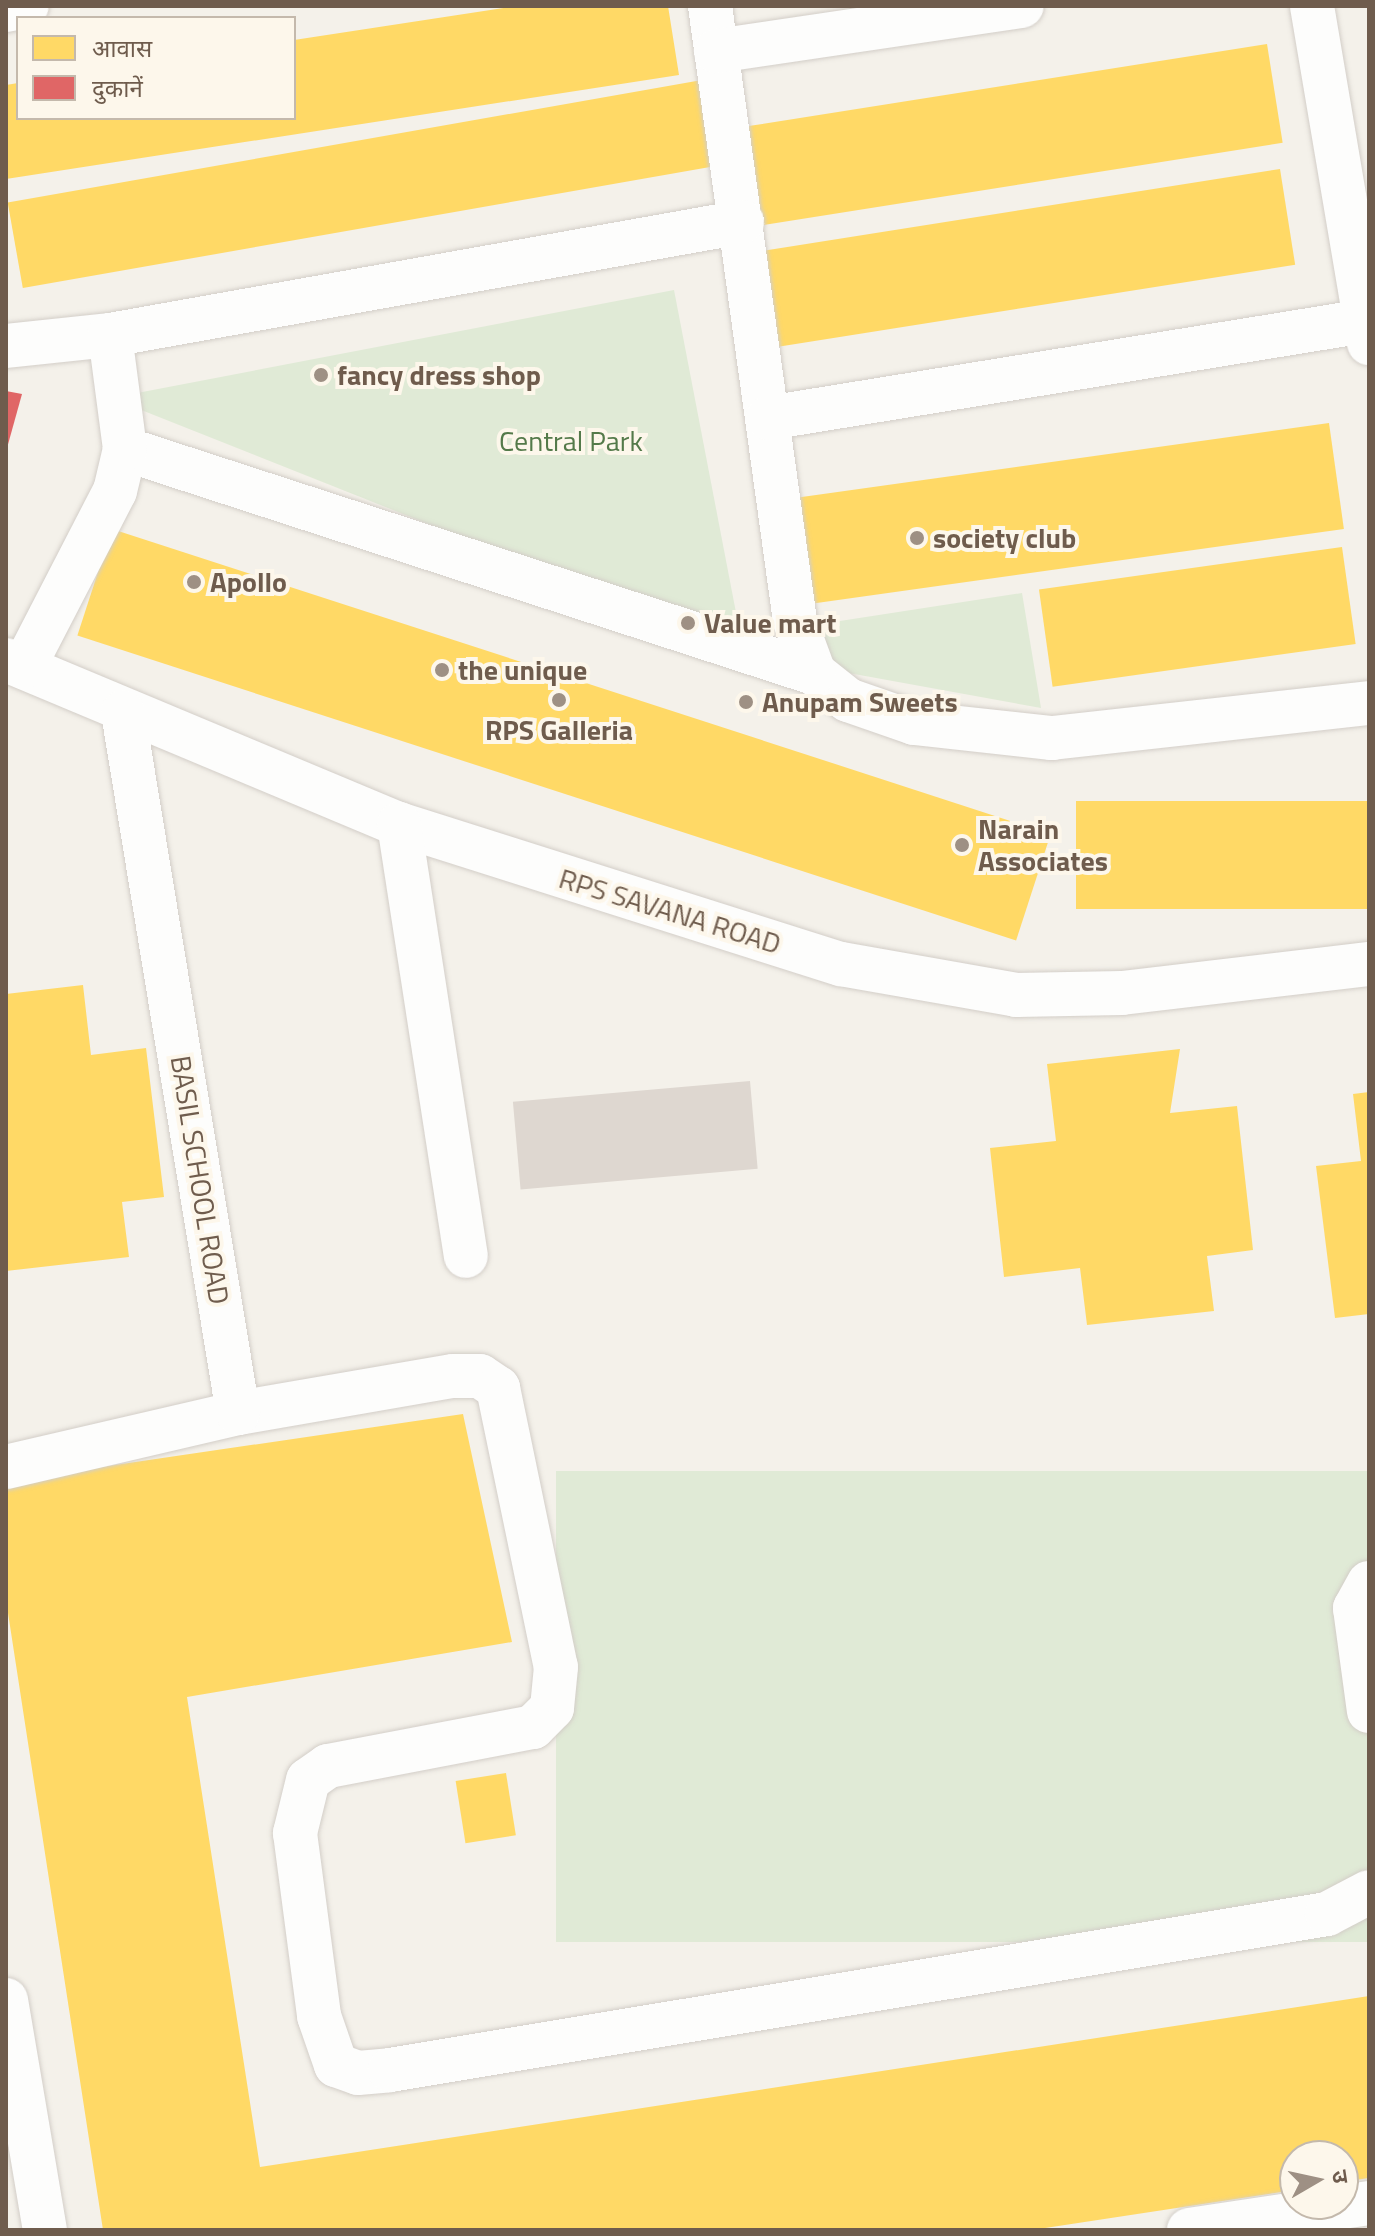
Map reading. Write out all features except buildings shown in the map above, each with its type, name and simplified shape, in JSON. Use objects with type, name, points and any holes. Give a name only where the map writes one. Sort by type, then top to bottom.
[{"type":"street","points":[[6,10],[27,6]]},
{"type":"street","points":[[710,6],[795,621],[814,673]]},
{"type":"street","points":[[716,51],[1022,6]]},
{"type":"street","points":[[768,418],[1367,332],[1312,6]]},
{"type":"street","points":[[6,346],[110,335],[742,222]]},
{"type":"street","points":[[15,664],[115,491],[125,449],[110,335]]},
{"type":"street","points":[[125,449],[814,673],[848,700],[914,723],[1052,738],[1369,703]]},
{"type":"street","name":"RPS SAVANA ROAD","points":[[15,664],[123,712],[399,824],[841,964],[1016,995],[1136,991],[1369,964]]},
{"type":"street","name":"BASIL SCHOOL ROAD","points":[[123,712],[238,1413]]},
{"type":"street","points":[[399,824],[466,1256]]},
{"type":"street","points":[[6,1467],[238,1413],[453,1376],[480,1376],[498,1388],[556,1667],[552,1708],[533,1727],[328,1766],[308,1780],[295,1833],[321,2026],[336,2065],[358,2073],[1327,1914],[1369,1892]]},
{"type":"street","points":[[1369,1583],[1355,1608],[1369,1711]]},
{"type":"street","points":[[6,2000],[45,2230]]},
{"type":"street","points":[[1189,2230],[1369,2203]]},
{"type":"green space","name":"Central Park","points":[[674,290],[743,649],[111,398]]},
{"type":"green space","points":[[1022,593],[1041,708],[821,668],[814,625]]},
{"type":"green space","points":[[556,1471],[1369,1471],[1369,1942],[556,1942]]},
{"type":"place","name":"fancy dress shop","points":[[321,375]]},
{"type":"place","name":"society club","points":[[917,538]]},
{"type":"place","name":"Apollo","points":[[194,582]]},
{"type":"place","name":"Value mart","points":[[688,623]]},
{"type":"place","name":"the unique","points":[[442,670]]},
{"type":"place","name":"RPS Galleria","points":[[559,700]]},
{"type":"place","name":"Anupam Sweets","points":[[746,702]]},
{"type":"place","name":"Narain Associates","points":[[962,845]]}]
